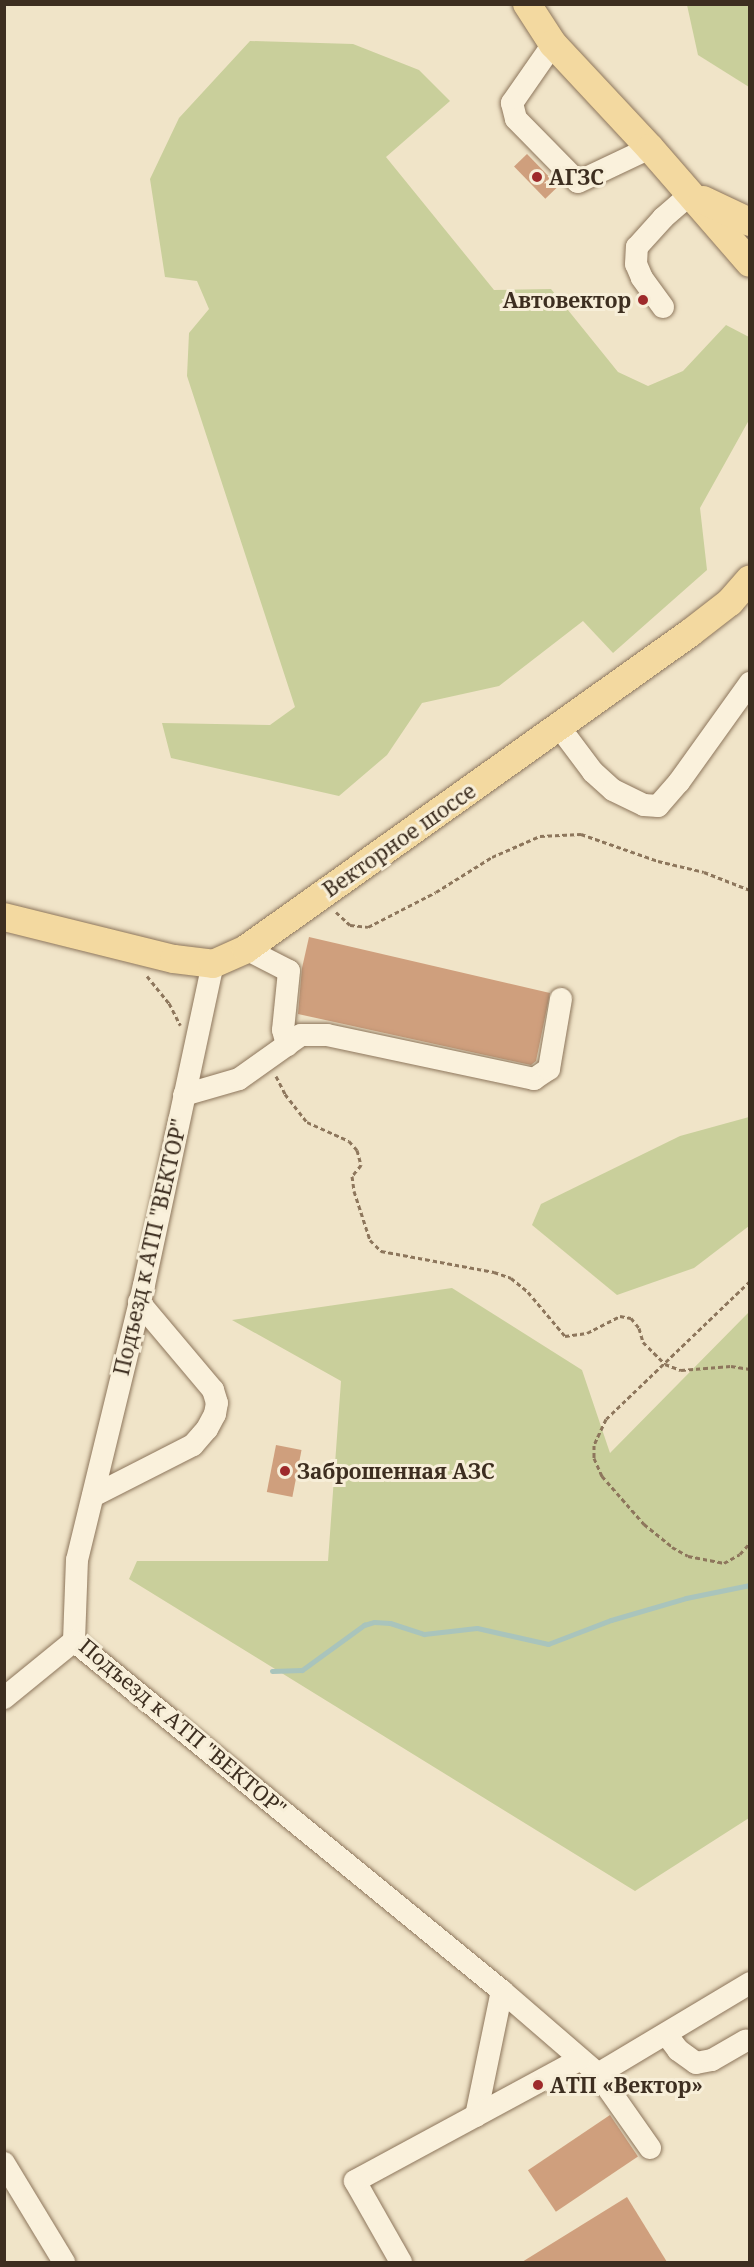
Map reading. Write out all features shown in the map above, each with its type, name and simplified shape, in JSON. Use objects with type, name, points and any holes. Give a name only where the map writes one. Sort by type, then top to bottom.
[{"type":"main road","points":[[527,4],[553,44],[650,148],[750,263]]},
{"type":"main road","points":[[691,194],[750,222]]},
{"type":"main road","name":"Векторное шоссе","points":[[213,964],[246,950],[326,891],[560,728],[730,602],[750,579]]},
{"type":"main road","points":[[4,917],[174,959],[213,964]]},
{"type":"street","points":[[553,44],[512,103],[516,119],[578,182],[650,148]]},
{"type":"street","points":[[663,307],[642,278],[636,264],[637,247],[663,218],[691,194]]},
{"type":"street","points":[[560,728],[593,772],[613,790],[644,805],[658,806],[679,782],[750,683]]},
{"type":"street","points":[[246,950],[289,971],[283,1030],[287,1045]]},
{"type":"street","name":"Подъезд к АТП \"ВЕКТОР\"","points":[[213,964],[139,1302],[77,1560],[75,1641],[502,1991],[579,2060],[598,2074],[650,2148]]},
{"type":"street","points":[[184,1095],[239,1079],[301,1035],[327,1035],[534,1079],[549,1069],[561,999]]},
{"type":"street","points":[[93,1496],[193,1444],[207,1429],[215,1414],[217,1403],[213,1390],[139,1302]]},
{"type":"street","points":[[4,1698],[75,1641]]},
{"type":"street","points":[[598,2074],[750,1983]]},
{"type":"street","points":[[476,2116],[502,1991]]},
{"type":"street","points":[[666,2034],[678,2050],[696,2063],[712,2060],[746,2040]]},
{"type":"street","points":[[401,2262],[355,2181],[579,2060]]},
{"type":"street","points":[[4,2163],[64,2262]]},
{"type":"path","points":[[326,891],[337,914],[350,925],[368,927],[436,892],[492,857],[540,836],[580,834],[658,861],[704,872],[750,890]]},
{"type":"path","points":[[145,974],[170,1003],[181,1029]]},
{"type":"path","points":[[267,1059],[285,1094],[307,1122],[349,1141],[357,1150],[361,1165],[352,1176],[354,1191],[370,1240],[381,1251],[494,1272],[511,1278],[528,1292],[565,1336],[586,1333],[620,1316],[630,1318],[639,1328],[643,1342],[665,1364],[681,1370],[732,1366],[750,1370]]},
{"type":"path","points":[[750,1281],[606,1419],[594,1445],[597,1468],[644,1524],[672,1547],[688,1556],[724,1563],[740,1554],[750,1542]]},
{"type":"green space","points":[[687,5],[749,5],[749,87],[698,55]]},
{"type":"green space","points":[[250,41],[353,44],[419,70],[450,101],[386,157],[494,290],[551,289],[618,372],[648,386],[683,371],[726,325],[749,337],[749,420],[700,508],[707,570],[613,653],[583,621],[499,686],[422,703],[387,755],[339,796],[171,758],[162,723],[270,725],[295,707],[187,376],[189,333],[209,309],[197,281],[165,277],[150,179],[179,118]]},
{"type":"green space","points":[[749,1117],[749,1226],[694,1268],[617,1295],[532,1225],[541,1204],[680,1136]]},
{"type":"green space","points":[[452,1288],[582,1370],[610,1453],[749,1312],[749,1818],[635,1891],[129,1579],[137,1561],[328,1561],[341,1381],[232,1320]]},
{"type":"building","points":[[527,154],[558,186],[545,199],[514,167]]},
{"type":"building","points":[[309,937],[550,993],[536,1061],[531,1065],[298,1014],[302,968]]},
{"type":"building","name":"Заброшенная АЗС","points":[[276,1445],[302,1450],[292,1497],[267,1492]]},
{"type":"building","points":[[610,2115],[638,2156],[556,2212],[528,2170]]},
{"type":"building","points":[[627,2197],[667,2262],[522,2262]]},
{"type":"waterway","points":[[272,1671],[302,1670],[364,1625],[374,1622],[390,1623],[424,1634],[477,1628],[548,1644],[611,1620],[686,1598],[750,1585]]},
{"type":"place","name":"АГЗС","points":[[537,177]]},
{"type":"place","name":"Автовектор","points":[[643,300]]},
{"type":"place","name":"Заброшенная АЗС","points":[[285,1471]]},
{"type":"place","name":"АТП «Вектор»","points":[[538,2085]]}]
